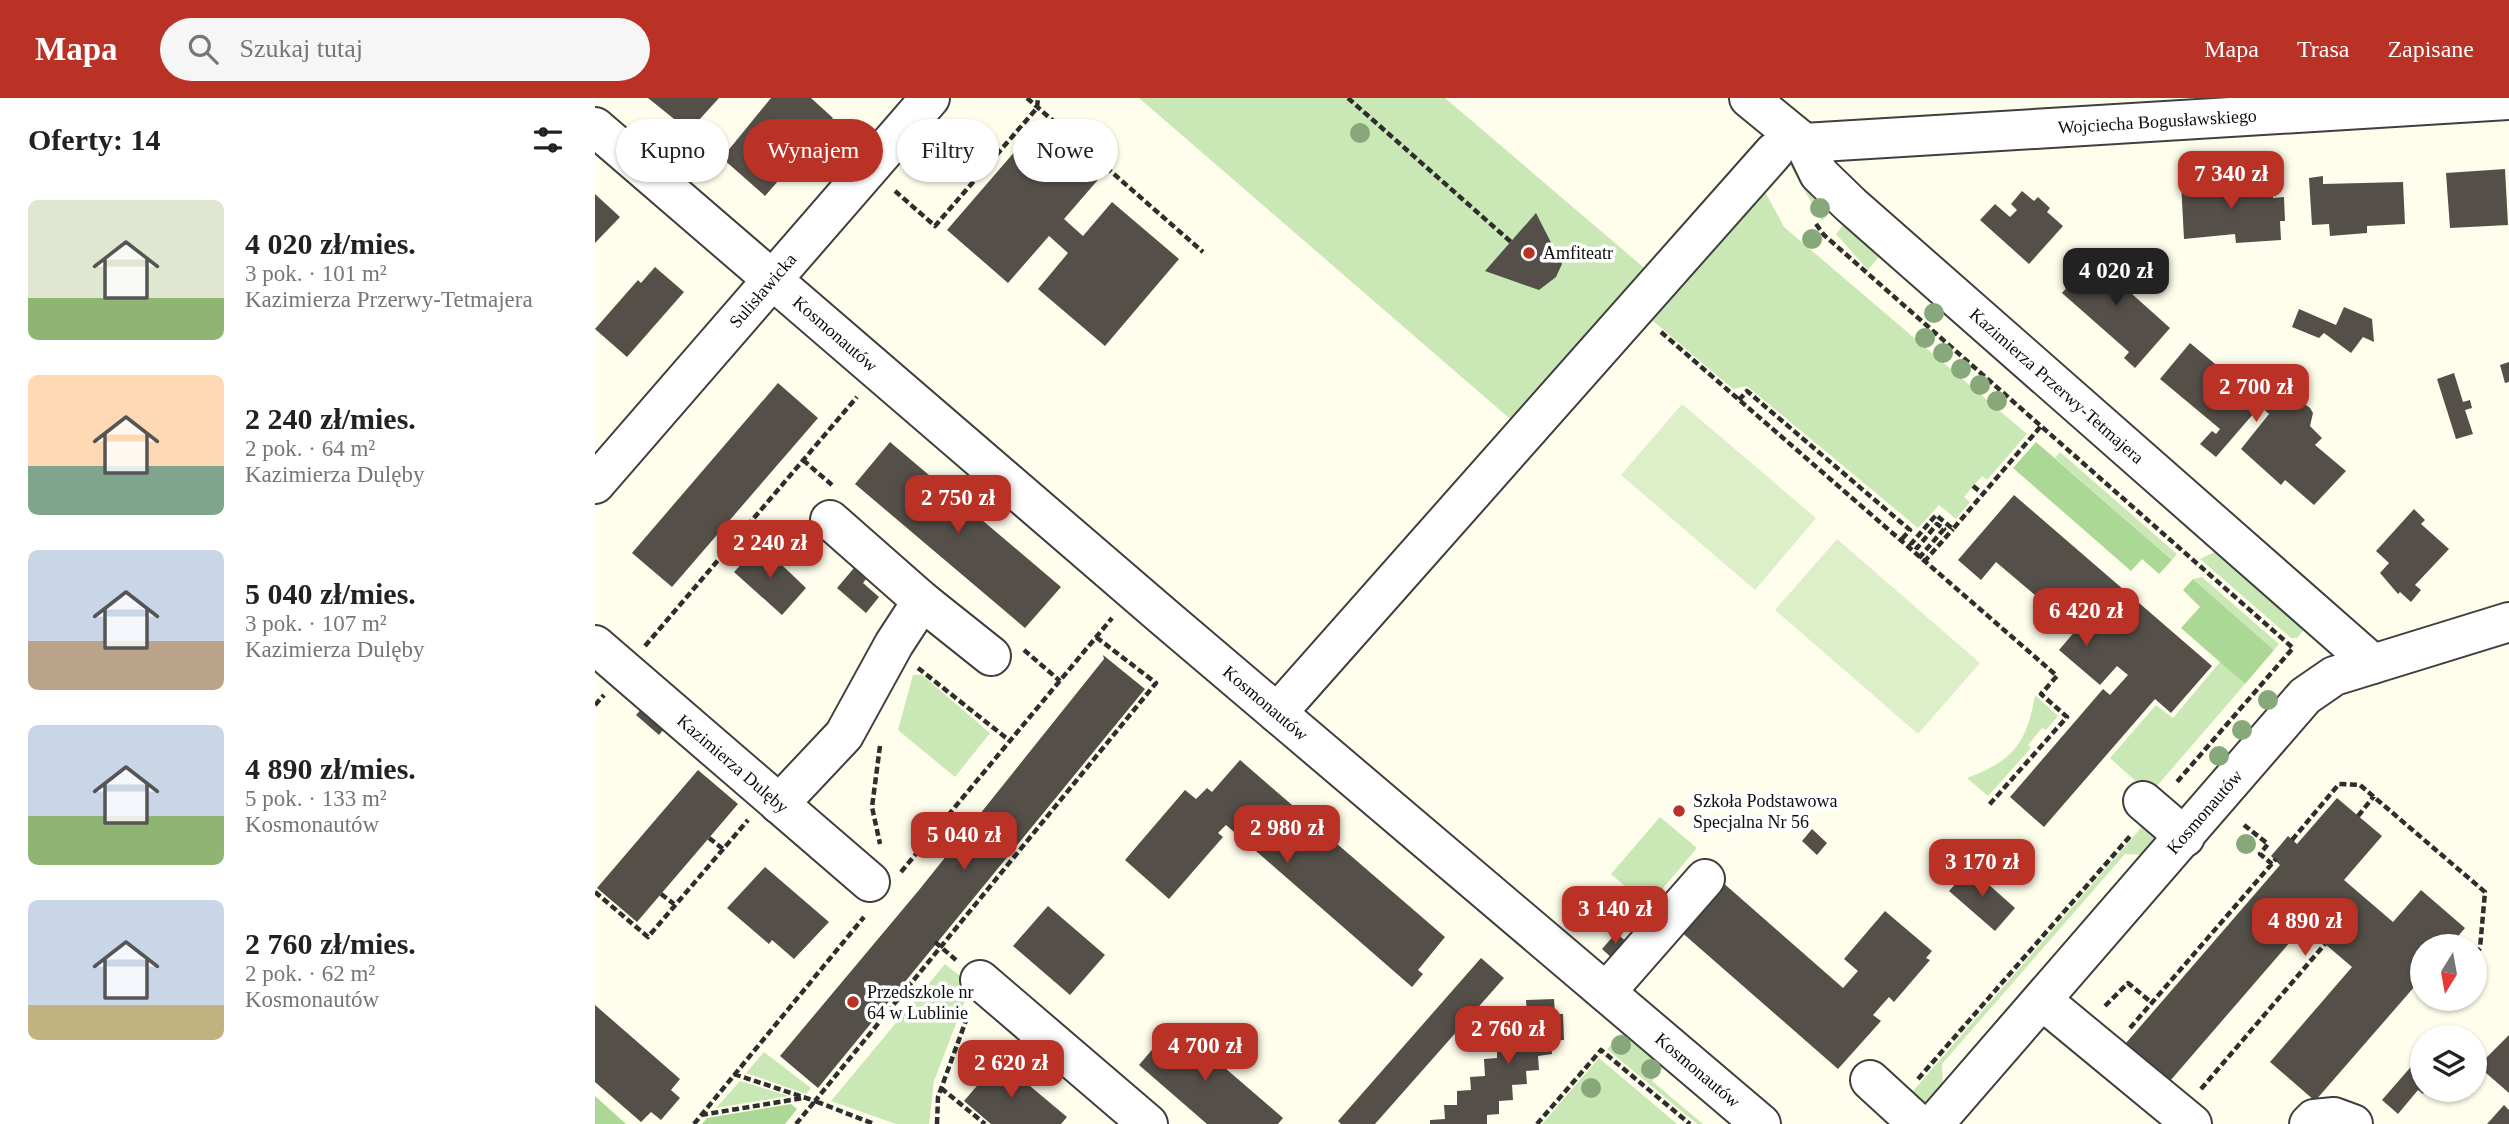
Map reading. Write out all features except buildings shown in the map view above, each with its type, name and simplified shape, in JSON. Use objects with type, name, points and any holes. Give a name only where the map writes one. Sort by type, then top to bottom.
[{"type":"street","name":"Sulisławicka","points":[[595,484],[930,98]]},
{"type":"street","name":"Kazimierza Przerwy-Tetmajera","points":[[1749,98],[1789,147],[1851,205],[2373,664]]},
{"type":"street","name":"Wojciecha Bogusławskiego","points":[[1789,147],[2509,100]]},
{"type":"street","name":"Kosmonautów","points":[[595,127],[1277,713],[1761,1124]]},
{"type":"street","points":[[1277,713],[1789,147]]},
{"type":"street","points":[[830,520],[922,601],[991,656]]},
{"type":"street","points":[[775,800],[844,735],[894,644],[922,601]]},
{"type":"street","name":"Kosmonautów","points":[[1934,1124],[2305,696],[2334,676],[2509,622]]},
{"type":"street","name":"Kazimierza Dulęby","points":[[595,645],[775,800],[886,877]]},
{"type":"street","points":[[2148,806],[2185,837]]},
{"type":"street","points":[[1606,992],[1705,879]]},
{"type":"street","points":[[980,980],[1148,1124]]},
{"type":"street","points":[[2043,1001],[2195,1108]]},
{"type":"street","points":[[2309,1124],[2314,1119],[2334,1117],[2353,1124]]},
{"type":"path","points":[[1027,98],[1203,252]]},
{"type":"path","points":[[887,183],[935,226],[1037,108],[1038,98]]},
{"type":"path","points":[[1348,98],[1511,242]]},
{"type":"path","points":[[1814,220],[1824,235],[2293,648],[2148,806],[1895,1103]]},
{"type":"path","points":[[1660,331],[2057,676],[2041,694],[2067,718],[1989,805]]},
{"type":"path","points":[[1739,400],[1748,390],[1910,530],[1900,541]]},
{"type":"path","points":[[1924,562],[2041,426]]},
{"type":"path","points":[[1973,486],[1983,494]]},
{"type":"path","points":[[1919,558],[1944,529],[1937,524],[1917,548],[1912,544],[1936,516],[1953,529]]},
{"type":"path","points":[[694,1124],[886,877],[1010,741],[1118,610]]},
{"type":"path","points":[[796,1124],[1156,683],[1096,637]]},
{"type":"path","points":[[908,669],[921,668],[1010,741]]},
{"type":"path","points":[[883,735],[872,807],[886,877]]},
{"type":"path","points":[[2292,840],[2339,784],[2360,785],[2485,892],[2481,934]]},
{"type":"path","points":[[2358,816],[2374,796]]},
{"type":"path","points":[[595,892],[648,937],[723,849],[775,800]]},
{"type":"path","points":[[2125,1033],[2274,861],[2260,854],[2268,844],[2244,825]]},
{"type":"path","points":[[709,838],[723,849]]},
{"type":"path","points":[[661,894],[674,905]]},
{"type":"path","points":[[2195,1108],[2325,944]]},
{"type":"path","points":[[937,1124],[941,1088],[980,980]]},
{"type":"path","points":[[2096,999],[2106,1008],[2127,983],[2152,1003]]},
{"type":"path","points":[[1537,1124],[1601,1049],[1690,1124]]},
{"type":"path","points":[[734,1074],[874,1124]]},
{"type":"path","points":[[941,1088],[985,1124]]},
{"type":"path","points":[[701,1115],[807,1098]]},
{"type":"green space","points":[[1139,98],[1445,98],[1649,272],[1516,424]]},
{"type":"green space","points":[[1786,158],[1814,192],[1833,209],[1822,221]]},
{"type":"green space","points":[[1761,184],[1784,227],[2027,434],[1987,480],[1982,476],[1964,497],[1970,502],[1956,519],[1939,505],[1918,528],[1747,386],[1733,389],[1653,321],[1657,305]]},
{"type":"green space","points":[[1847,221],[1882,253],[1868,270],[1836,234]]},
{"type":"green space","points":[[1682,404],[1816,518],[1755,590],[1621,475]]},
{"type":"green space","points":[[2036,442],[2172,560],[2159,574],[2142,559],[2131,571],[2013,468]]},
{"type":"green space","points":[[2060,452],[2177,554],[2172,560],[2055,458]]},
{"type":"green space","points":[[1837,539],[1980,663],[1918,734],[1775,610]]},
{"type":"green space","points":[[2217,551],[2308,625],[2297,638],[2291,638],[2200,559]]},
{"type":"green space","points":[[2202,577],[2279,644],[2274,650],[2193,579]]},
{"type":"green space","points":[[2193,579],[2274,650],[2245,684],[2181,628],[2200,607],[2183,590]]},
{"type":"green space","points":[[2220,662],[2245,684],[2150,794],[2110,758],[2156,705],[2173,718]]},
{"type":"green space","points":[[913,675],[922,675],[990,733],[955,777],[898,730]]},
{"type":"green space","points":[[2035,695],[2058,716],[2046,730],[2042,728],[2028,745],[2031,748],[1988,796],[1967,778],[1996,765],[2015,748],[2027,726]]},
{"type":"green space","points":[[1660,817],[1697,848],[1648,906],[1611,874]]},
{"type":"green space","points":[[2147,821],[2159,840],[2145,855],[2125,854],[1942,1064],[1943,1090],[1928,1108],[1914,1096],[1913,1091]]},
{"type":"green space","points":[[945,964],[971,985],[934,1081],[929,1124],[896,1124],[831,1101]]},
{"type":"green space","points":[[1621,1034],[1628,1034],[1665,1065],[1652,1081],[1703,1124],[1697,1124],[1607,1049]]},
{"type":"green space","points":[[764,1052],[811,1088],[806,1094],[746,1073]]},
{"type":"green space","points":[[1599,1058],[1677,1124],[1542,1124]]},
{"type":"green space","points":[[740,1081],[789,1096],[716,1108]]},
{"type":"green space","points":[[595,1096],[626,1124],[595,1124]]},
{"type":"green space","points":[[791,1104],[797,1109],[785,1124],[702,1124],[707,1118]]},
{"type":"place","name":"Amfiteatr","points":[[1529,253]]},
{"type":"place","name":"Szkoła Podstawowa Specjalna Nr 56","points":[[1679,811]]},
{"type":"place","name":"Przedszkole nr 64 w Lublinie","points":[[853,1002]]}]
